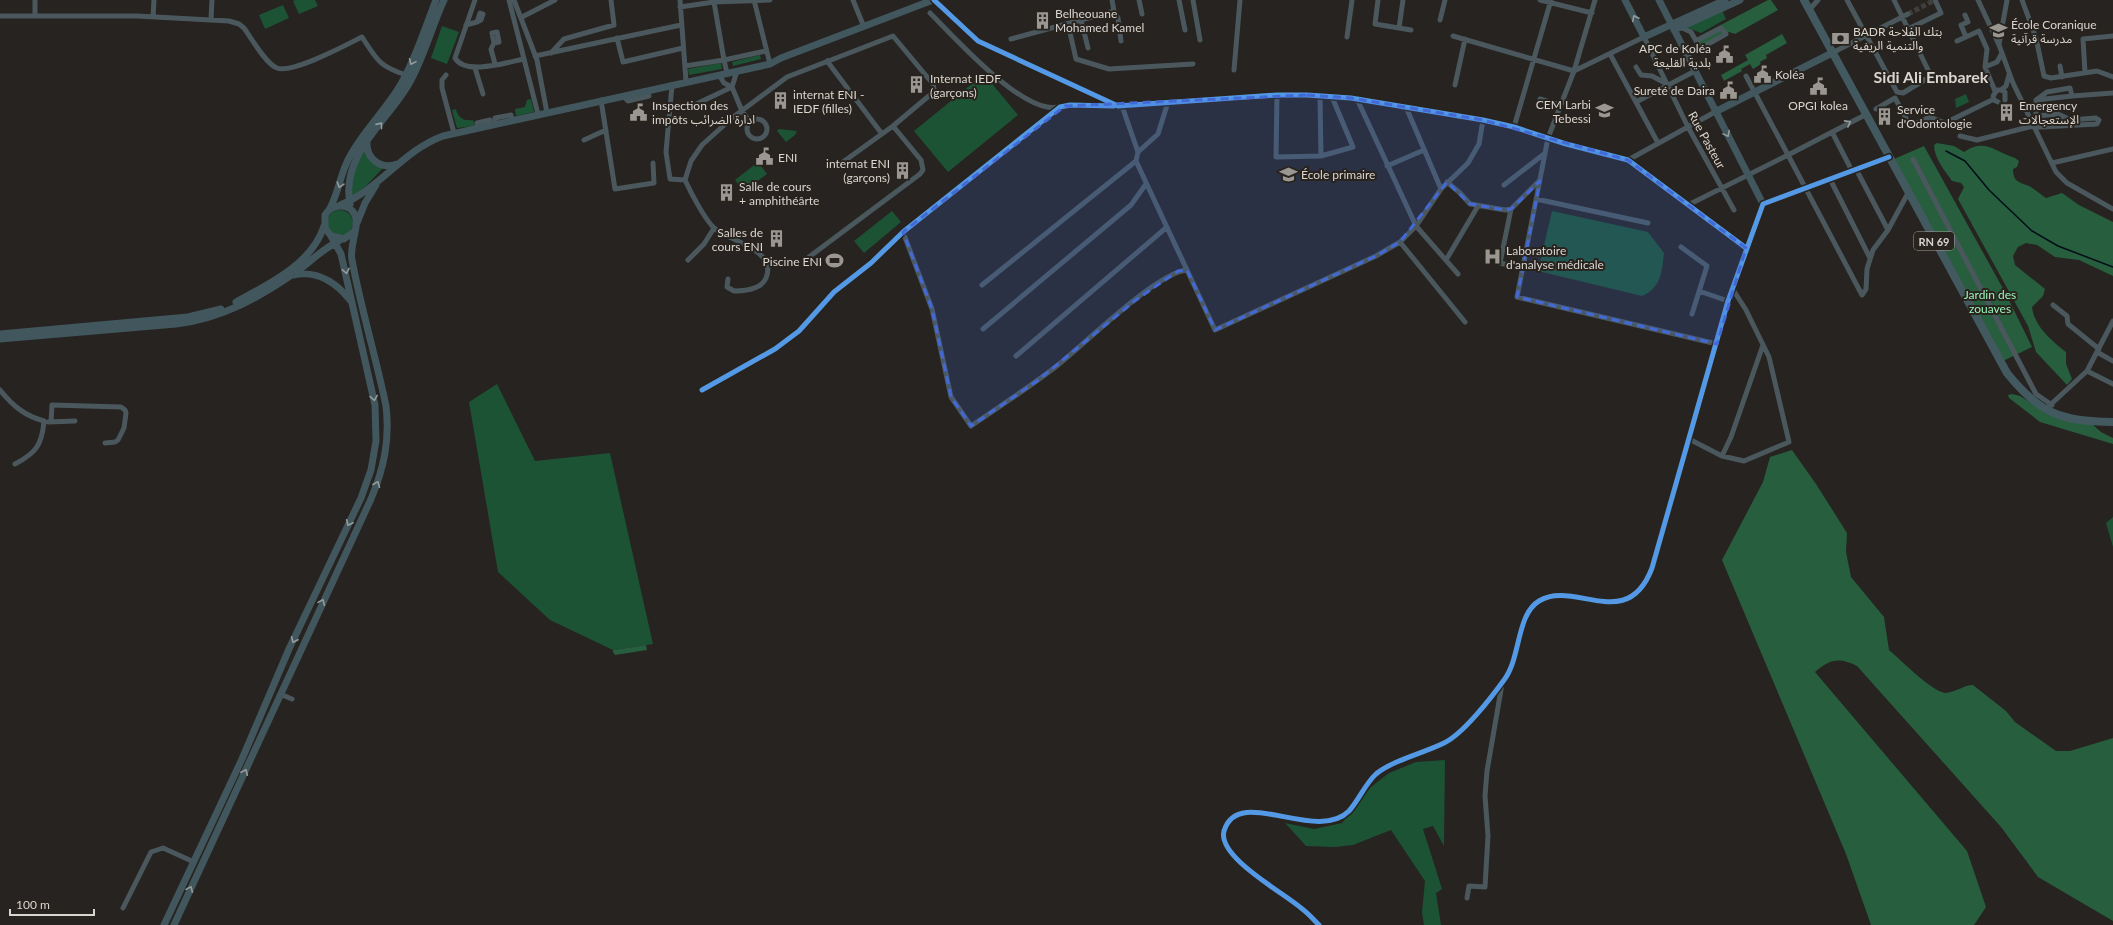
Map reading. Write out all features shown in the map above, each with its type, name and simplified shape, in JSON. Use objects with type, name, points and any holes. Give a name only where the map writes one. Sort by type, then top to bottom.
[{"type":"main road","points":[[0,334],[182,318],[210,313],[253,292],[293,267],[311,251],[324,226],[324,219],[327,212],[335,200],[349,158],[362,136],[388,103],[406,75],[436,0]]},
{"type":"main road","points":[[357,223],[356,216],[351,210],[349,201],[348,186],[350,170],[355,159],[398,102],[412,79],[444,0]]},
{"type":"main road","points":[[327,212],[349,201],[377,183],[397,164],[426,144],[454,133],[686,81],[770,64],[781,58],[934,0]]},
{"type":"main road","points":[[1625,0],[1644,37],[1675,27],[1740,0]]},
{"type":"main road","points":[[1319,925],[1300,906],[1276,891],[1235,858],[1227,849],[1223,839],[1224,831],[1230,821],[1246,811],[1316,823],[1341,817],[1349,811],[1376,775],[1455,736],[1503,682],[1513,664],[1529,609],[1537,601],[1553,596],[1571,597],[1600,602],[1612,602],[1626,598],[1636,592],[1646,582],[1717,344],[1732,288],[1763,204],[1715,112],[1675,27],[1659,0]]},
{"type":"main road","points":[[1675,27],[1725,0]]},
{"type":"main road","name":"RN 69","points":[[1804,0],[1865,115],[2007,373],[2024,394],[2044,409],[2062,416],[2093,422],[2113,422]]},
{"type":"main road","points":[[1715,112],[1832,54]]},
{"type":"main road","points":[[368,141],[370,156],[377,163],[387,166],[397,164]]},
{"type":"main road","points":[[1763,204],[1889,157]]},
{"type":"main road","points":[[174,925],[371,499],[386,454],[388,431],[386,406],[352,258],[357,223],[365,203],[377,183]]},
{"type":"main road","points":[[337,206],[351,210]]},
{"type":"main road","points":[[164,925],[194,862],[289,649],[361,498],[370,475],[376,449],[376,410],[343,261],[336,242],[324,226]]},
{"type":"main road","points":[[0,339],[199,321],[218,315],[246,302],[289,276],[336,242],[344,239],[355,231]]},
{"type":"main road","points":[[330,236],[344,239]]},
{"type":"main road","points":[[289,276],[308,274],[324,278],[339,287],[352,302]]},
{"type":"street","points":[[35,0],[35,15]]},
{"type":"street","points":[[153,17],[154,0]]},
{"type":"street","points":[[211,19],[212,0]]},
{"type":"street","points":[[475,0],[455,58],[463,65],[474,68],[524,59]]},
{"type":"street","points":[[509,0],[538,114]]},
{"type":"street","points":[[514,0],[535,56],[547,113]]},
{"type":"street","points":[[522,18],[555,0]]},
{"type":"street","points":[[551,53],[564,39],[614,25],[611,0]]},
{"type":"street","points":[[680,0],[686,81]]},
{"type":"street","points":[[680,7],[714,2],[770,0]]},
{"type":"street","points":[[854,0],[864,27]]},
{"type":"street","points":[[934,0],[978,41],[1120,106],[1138,152],[1136,161],[1214,330],[1376,256],[1400,242],[1416,226],[1447,182],[1468,163],[1479,144],[1483,120]]},
{"type":"street","points":[[1112,0],[1114,11],[1118,18],[1121,41]]},
{"type":"street","points":[[1139,0],[1142,14]]},
{"type":"street","points":[[1179,0],[1185,30]]},
{"type":"street","points":[[1193,0],[1200,40]]},
{"type":"street","points":[[1234,70],[1240,0]]},
{"type":"street","points":[[1347,37],[1352,0]]},
{"type":"street","points":[[1378,0],[1375,24],[1411,30]]},
{"type":"street","points":[[1399,28],[1403,0]]},
{"type":"street","points":[[1440,20],[1445,0]]},
{"type":"street","points":[[1540,0],[1550,1],[1592,13]]},
{"type":"street","points":[[1595,0],[1574,71],[1548,138],[1517,297],[1717,344]]},
{"type":"street","points":[[1810,10],[1818,0]]},
{"type":"street","points":[[1847,0],[1897,92],[1903,93],[1931,76],[1908,29],[1905,15],[1894,0]]},
{"type":"street","points":[[1908,29],[1941,13],[1934,0]]},
{"type":"street","points":[[1978,0],[1999,45],[2016,90],[2058,175],[2067,183],[2113,209]]},
{"type":"street","points":[[1999,45],[2007,0]]},
{"type":"street","points":[[2022,0],[2036,38],[2044,76],[2051,78],[2097,71],[2113,77]]},
{"type":"street","points":[[755,1],[770,64]]},
{"type":"street","points":[[1514,127],[1550,1]]},
{"type":"street","points":[[714,2],[727,73]]},
{"type":"street","points":[[1011,39],[1114,11]]},
{"type":"street","points":[[930,13],[954,39],[1012,90],[1048,108],[1070,105],[1120,106],[1277,95],[1320,96],[1357,99],[1483,120],[1514,127],[1566,144],[1628,160],[1746,248]]},
{"type":"street","points":[[0,16],[35,15],[153,17],[211,19],[239,24],[270,64],[276,68],[285,70],[291,69],[362,37],[375,58],[387,69],[406,75]]},
{"type":"street","points":[[1832,54],[1905,15]]},
{"type":"street","points":[[1965,15],[1968,22],[1961,25],[1966,37]]},
{"type":"street","points":[[1081,20],[1088,48]]},
{"type":"street","points":[[466,25],[476,22]]},
{"type":"street","points":[[1068,24],[1076,59],[1109,69],[1193,64]]},
{"type":"street","points":[[535,56],[681,25]]},
{"type":"street","points":[[1675,27],[1691,32],[1696,41],[1701,48],[1726,34],[1721,28],[1696,41]]},
{"type":"street","points":[[1876,109],[1895,98],[1910,126],[1930,116],[1945,123],[1996,101],[1993,94],[1995,91],[1985,67],[1987,49],[1979,31],[1957,41]]},
{"type":"street","points":[[728,280],[726,287],[734,291],[754,288],[764,284],[767,276],[768,264],[762,255],[714,228],[685,180],[691,161],[702,145],[742,111],[787,77],[893,36],[933,84],[934,88],[930,95],[893,126],[836,168]]},
{"type":"street","points":[[1454,36],[1574,71],[1644,37]]},
{"type":"street","points":[[2085,72],[2083,39],[2113,36]]},
{"type":"street","name":"Rue Pasteur","points":[[1644,37],[1688,127],[1734,210]]},
{"type":"street","points":[[617,38],[623,62],[683,48]]},
{"type":"street","points":[[1455,85],[1465,39]]},
{"type":"street","points":[[494,43],[491,49],[495,64]]},
{"type":"street","points":[[685,66],[724,60],[766,51]]},
{"type":"street","points":[[1985,67],[1997,62],[2002,53]]},
{"type":"street","points":[[1610,54],[1658,143]]},
{"type":"street","points":[[827,61],[882,134]]},
{"type":"street","points":[[1636,66],[1641,75],[1652,76],[1666,84]]},
{"type":"street","points":[[2060,66],[2062,76]]},
{"type":"street","points":[[474,68],[483,94]]},
{"type":"street","points":[[678,106],[690,107],[732,88],[737,71]]},
{"type":"street","points":[[1636,102],[1666,84],[1695,71]]},
{"type":"street","points":[[1995,91],[2001,90],[2008,82],[2008,71]]},
{"type":"street","points":[[446,75],[442,80],[442,88],[454,133]]},
{"type":"street","points":[[719,75],[724,83],[732,88],[742,111],[750,122]]},
{"type":"street","points":[[1746,76],[1862,295],[1866,289],[1867,269],[1873,250],[1888,230],[1908,193]]},
{"type":"street","points":[[672,85],[666,152],[670,180],[685,180]]},
{"type":"street","points":[[2036,100],[2047,92],[2070,88],[2072,96]]},
{"type":"street","points":[[2001,90],[2005,98],[2016,90]]},
{"type":"street","points":[[2036,100],[2113,93]]},
{"type":"street","points":[[1277,95],[1276,157],[1321,156],[1353,147],[1332,97]]},
{"type":"street","points":[[1320,96],[1321,156]]},
{"type":"street","points":[[1357,99],[1416,226],[1458,274]]},
{"type":"street","points":[[601,100],[615,189],[654,183],[653,163]]},
{"type":"street","points":[[1540,100],[1560,104]]},
{"type":"street","points":[[2036,100],[2036,116],[2058,114],[2070,120]]},
{"type":"street","points":[[1138,152],[1158,134],[1168,102]]},
{"type":"street","points":[[702,390],[775,350],[799,331],[834,292],[870,263],[903,232],[1060,107]]},
{"type":"street","points":[[1406,107],[1441,189]]},
{"type":"street","points":[[1628,160],[1715,112]]},
{"type":"street","points":[[1688,205],[1865,115]]},
{"type":"street","points":[[1960,136],[1977,140],[2045,122],[2097,118],[2099,121],[2094,124],[2041,127],[2033,126]]},
{"type":"street","points":[[809,257],[920,174],[923,170],[921,160],[893,126]]},
{"type":"street","points":[[584,140],[606,130]]},
{"type":"street","points":[[1832,132],[1888,230]]},
{"type":"street","points":[[2052,163],[2113,149]]},
{"type":"street","points":[[1387,166],[1424,150]]},
{"type":"street","points":[[1504,185],[1544,154]]},
{"type":"street","points":[[1913,159],[2036,394],[2052,405]]},
{"type":"street","points":[[982,285],[1136,161]]},
{"type":"street","points":[[1830,179],[1870,258]]},
{"type":"street","points":[[1522,268],[1500,263],[1511,209],[1539,181]]},
{"type":"street","points":[[1447,182],[1470,204],[1505,210],[1511,209]]},
{"type":"street","points":[[983,329],[1131,205],[1146,184]]},
{"type":"street","points":[[1536,199],[1648,223]]},
{"type":"street","points":[[1446,260],[1478,206]]},
{"type":"street","points":[[1016,356],[1167,227]]},
{"type":"street","points":[[688,260],[704,244],[714,228]]},
{"type":"street","points":[[903,232],[932,309],[952,397],[971,426],[1059,364],[1136,300],[1178,271],[1187,270]]},
{"type":"street","points":[[1400,242],[1465,322]]},
{"type":"street","points":[[1681,247],[1707,266],[1692,314]]},
{"type":"street","points":[[1689,439],[1722,456],[1744,461],[1789,442],[1769,357],[1746,310],[1732,288]]},
{"type":"street","points":[[1699,291],[1728,301]]},
{"type":"street","points":[[2053,305],[2067,316],[2068,324],[2113,362]]},
{"type":"street","points":[[2044,409],[2052,405],[2087,372],[2113,321]]},
{"type":"street","points":[[1722,456],[1732,437],[1762,345]]},
{"type":"street","points":[[2087,372],[2113,384]]},
{"type":"street","points":[[0,390],[8,400],[29,417],[51,422],[75,421]]},
{"type":"street","points":[[51,422],[52,405],[121,407],[126,413],[121,434],[115,442],[104,443]]},
{"type":"street","points":[[14,464],[26,458],[42,442],[44,421]]},
{"type":"street","points":[[1467,898],[1469,886],[1485,887],[1488,836],[1485,796],[1487,771],[1503,682]]},
{"type":"street","points":[[280,694],[292,699]]},
{"type":"street","points":[[123,908],[151,852],[163,848],[194,862]]},
{"type":"highlighted area","points":[[1307,95],[1351,98],[1483,120],[1628,160],[1746,248],[1717,344],[1517,297],[1540,181],[1511,209],[1505,210],[1470,204],[1447,182],[1400,242],[1376,256],[1215,330],[1187,270],[1178,271],[1136,300],[1037,381],[971,426],[951,397],[932,309],[903,232],[1065,106]]},
{"type":"green space","points":[[315,0],[318,6],[299,14],[293,1]]},
{"type":"green space","points":[[1768,0],[1771,0],[1778,10],[1735,34],[1729,32],[1702,47],[1696,38]]},
{"type":"green space","points":[[283,5],[289,18],[265,29],[259,15]]},
{"type":"green space","points":[[1722,10],[1726,19],[1701,33],[1686,27]]},
{"type":"green space","points":[[442,26],[459,32],[447,64],[431,58]]},
{"type":"green space","points":[[1782,34],[1787,43],[1766,55],[1767,58],[1753,69],[1750,64],[1741,69],[1742,71],[1724,81],[1721,75],[1748,60],[1745,55]]},
{"type":"green space","points":[[760,55],[761,59],[733,66],[732,62]]},
{"type":"green space","points":[[721,63],[722,69],[689,75],[688,69]]},
{"type":"green space","points":[[984,74],[1018,115],[948,172],[914,131]]},
{"type":"green space","points":[[1966,94],[1969,102],[1956,108],[1955,99]]},
{"type":"green space","points":[[531,99],[534,112],[516,116],[515,109],[525,107],[527,100]]},
{"type":"green space","points":[[456,109],[460,117],[465,120],[473,120],[475,126],[457,128],[452,110]]},
{"type":"green space","points":[[779,129],[797,131],[795,135],[786,142],[777,131]]},
{"type":"green space","points":[[1937,143],[1954,146],[1964,152],[1971,148],[1984,146],[2015,158],[2019,161],[2017,167],[2013,169],[2014,177],[2017,181],[2031,187],[2046,198],[2062,193],[2079,205],[2113,222],[2113,276],[2079,260],[2055,257],[2037,245],[2026,243],[2018,247],[2013,256],[2015,265],[2045,289],[2043,296],[2032,307],[2033,314],[2044,332],[2066,352],[2066,364],[2072,379],[2067,385],[2036,352],[2028,326],[1958,199],[1964,187],[1961,183],[1952,181],[1943,169],[1936,155],[1934,145]]},
{"type":"green space","name":"Jardin des zouaves","points":[[1924,146],[2006,294],[2032,347],[2003,361],[1894,159]]},
{"type":"green space","points":[[365,148],[383,168],[366,186],[352,196],[352,174]]},
{"type":"green space","points":[[758,162],[767,174],[744,191],[735,180]]},
{"type":"green space","points":[[340,210],[349,214],[353,223],[349,232],[340,236],[331,232],[327,223],[331,214]]},
{"type":"green space","points":[[892,211],[901,222],[864,253],[854,241]]},
{"type":"green space","points":[[1552,211],[1648,232],[1664,253],[1661,273],[1657,284],[1648,293],[1642,296],[1538,271]]},
{"type":"green space","points":[[497,384],[535,461],[610,453],[653,644],[613,650],[550,620],[498,572],[469,402]]},
{"type":"green space","points":[[2012,394],[2020,396],[2044,411],[2093,425],[2101,432],[2113,438],[2113,444],[2040,422],[2009,398],[2008,395]]},
{"type":"green space","points":[[1792,450],[1816,484],[1847,533],[1846,552],[1851,577],[1884,617],[1889,650],[1908,668],[1940,692],[1946,693],[1973,685],[2006,711],[2015,722],[2056,751],[2070,751],[2113,738],[2113,921],[2038,877],[2001,827],[1857,666],[1845,661],[1835,661],[1825,664],[1815,672],[1967,851],[1986,907],[1974,925],[1871,925],[1846,854],[1722,560],[1763,482],[1770,457]]},
{"type":"green space","points":[[2113,517],[2113,547],[2106,523]]},
{"type":"green space","points":[[646,645],[647,650],[615,655],[613,652],[613,650]]},
{"type":"green space","points":[[1445,760],[1444,846],[1433,826],[1423,829],[1442,889],[1436,893],[1441,925],[1424,925],[1422,913],[1425,881],[1391,830],[1353,845],[1335,847],[1306,846],[1285,823],[1314,829],[1342,823],[1371,787],[1389,773],[1416,762]]},
{"type":"waterway","points":[[1946,151],[1965,161],[1989,190],[2032,231],[2058,246],[2113,267]]},
{"type":"tunnel","points":[[1908,14],[1933,1]]},
{"type":"cycle path","points":[[934,0],[978,41],[1118,106],[1277,95],[1307,95],[1351,98],[1483,120],[1514,127],[1566,144],[1628,160],[1746,248]]},
{"type":"cycle path","points":[[702,390],[775,349],[799,331],[834,292],[871,263],[903,232],[1060,107],[1070,105],[1114,106]]},
{"type":"cycle path","points":[[1319,925],[1293,901],[1254,874],[1231,852],[1225,841],[1224,831],[1232,818],[1245,813],[1261,813],[1318,821],[1335,819],[1349,811],[1376,774],[1391,765],[1444,743],[1460,732],[1468,724],[1504,680],[1513,660],[1526,616],[1539,601],[1553,596],[1568,596],[1614,602],[1629,598],[1641,587],[1652,568],[1728,301],[1763,204],[1889,157]]},
{"type":"place","name":"Belheouane Mohamed Kamel","points":[[1042,20]]},
{"type":"place","name":"École Coranique مدرسة قرآنية","points":[[1998,31]]},
{"type":"place","name":"BADR بتك الفلاحة والتنمية الريفية","points":[[1840,38]]},
{"type":"place","name":"APC de Koléa بلدية القليعة","points":[[1724,55]]},
{"type":"place","name":"Koléa","points":[[1762,74]]},
{"type":"place","name":"Internat IEDF (garçons)","points":[[917,85]]},
{"type":"place","name":"OPGI kolea","points":[[1818,86]]},
{"type":"place","name":"Sureté de Daira","points":[[1728,90]]},
{"type":"place","name":"internat ENI - IEDF (filles)","points":[[780,101]]},
{"type":"place","name":"CEM Larbi Tebessi","points":[[1604,111]]},
{"type":"place","name":"Inspection des impôts ادارة الضرائب","points":[[639,112]]},
{"type":"place","name":"Emergency الإستعجالات","points":[[2006,112]]},
{"type":"place","name":"Service d'Odontologie","points":[[1884,116]]},
{"type":"place","name":"ENI","points":[[765,157]]},
{"type":"place","name":"internat ENI (garçons)","points":[[903,170]]},
{"type":"place","name":"École primaire","points":[[1288,174]]},
{"type":"place","name":"Salle de cours + amphithéârte","points":[[726,193]]},
{"type":"place","name":"Salles de cours ENI","points":[[776,239]]},
{"type":"place","name":"Laboratoire d'analyse médicale","points":[[1493,257]]},
{"type":"place","name":"Piscine ENI","points":[[835,261]]},
{"type":"district","name":"Sidi Ali Embarek","points":[[1931,76]]}]
